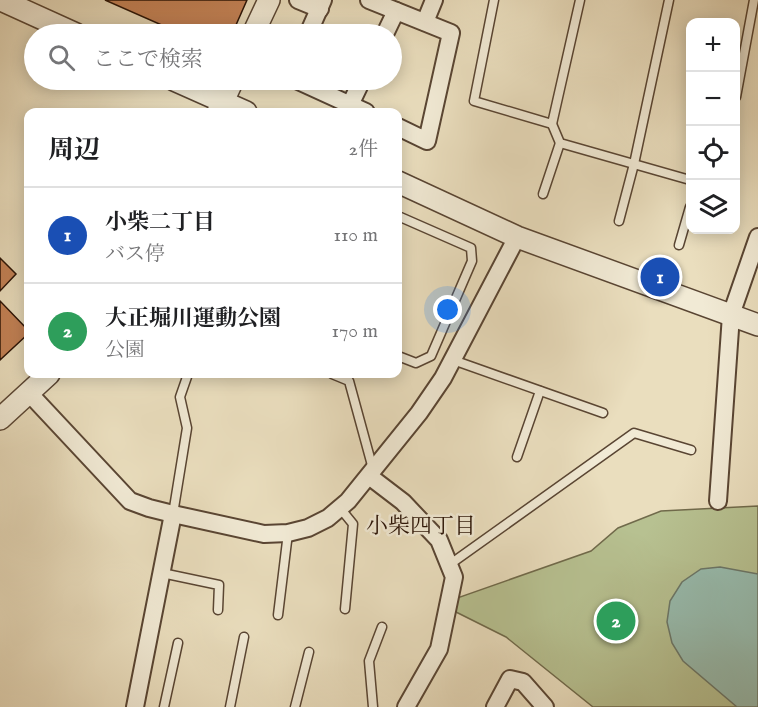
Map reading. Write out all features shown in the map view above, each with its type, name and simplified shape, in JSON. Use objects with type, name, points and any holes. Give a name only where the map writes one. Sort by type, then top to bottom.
[{"type":"street","points":[[1,0],[54,24]]},
{"type":"street","points":[[258,24],[269,0]]},
{"type":"street","points":[[298,0],[321,4],[312,24]]},
{"type":"street","points":[[369,0],[451,33],[427,141],[402,129]]},
{"type":"street","points":[[425,22],[434,0]]},
{"type":"street","points":[[389,24],[396,11]]},
{"type":"street","points":[[191,90],[220,107],[228,90]]},
{"type":"street","points":[[318,90],[357,108]]},
{"type":"street","points":[[350,105],[357,90]]},
{"type":"street","points":[[402,184],[517,237],[758,325]]},
{"type":"street","points":[[29,393],[130,501],[173,514],[264,534],[288,533],[308,528],[328,518],[348,501],[420,412],[453,360],[517,237]]},
{"type":"street","points":[[718,501],[731,315],[758,237]]},
{"type":"street","points":[[0,419],[45,378]]},
{"type":"street","points":[[371,473],[403,502],[439,540],[454,577],[439,649],[406,707]]},
{"type":"street","points":[[135,707],[173,514]]},
{"type":"street","points":[[495,707],[510,679],[524,682],[545,707]]},
{"type":"lane","points":[[494,0],[474,101],[552,124]]},
{"type":"lane","points":[[543,194],[560,143],[552,124],[580,0]]},
{"type":"lane","points":[[618,221],[634,164],[669,0]]},
{"type":"lane","points":[[740,72],[754,0]]},
{"type":"lane","points":[[560,143],[686,179]]},
{"type":"lane","points":[[402,218],[471,248],[472,261],[431,356],[416,363],[402,358]]},
{"type":"lane","points":[[679,245],[686,221]]},
{"type":"lane","points":[[453,360],[603,413]]},
{"type":"lane","points":[[173,514],[187,428],[180,397],[187,378]]},
{"type":"lane","points":[[342,378],[349,381],[371,473]]},
{"type":"lane","points":[[516,457],[540,391]]},
{"type":"lane","points":[[449,565],[634,434],[691,450]]},
{"type":"lane","points":[[340,508],[353,524],[345,609]]},
{"type":"lane","points":[[278,615],[288,533]]},
{"type":"lane","points":[[162,573],[219,585],[218,610]]},
{"type":"lane","points":[[374,707],[369,661],[382,627]]},
{"type":"lane","points":[[231,707],[244,637]]},
{"type":"lane","points":[[164,707],[178,643]]},
{"type":"lane","points":[[295,707],[309,652]]},
{"type":"green space","points":[[758,506],[758,707],[593,707],[506,637],[440,604],[591,551],[618,528],[661,511]]},
{"type":"shaded area","points":[[720,567],[758,574],[758,707],[737,707],[683,661],[672,643],[667,622],[670,601],[682,582],[701,569]]},
{"type":"building","points":[[105,0],[247,0],[236,24],[159,24]]},
{"type":"building","points":[[0,258],[16,274],[0,291]]},
{"type":"building","points":[[0,301],[24,326],[24,338],[0,360]]},
{"type":"place","name":"小柴二丁目","points":[[660,277]]},
{"type":"place","name":"大正堀川運動公園","points":[[616,621]]},
{"type":"district","name":"小柴四丁目","points":[[421,527]]}]
